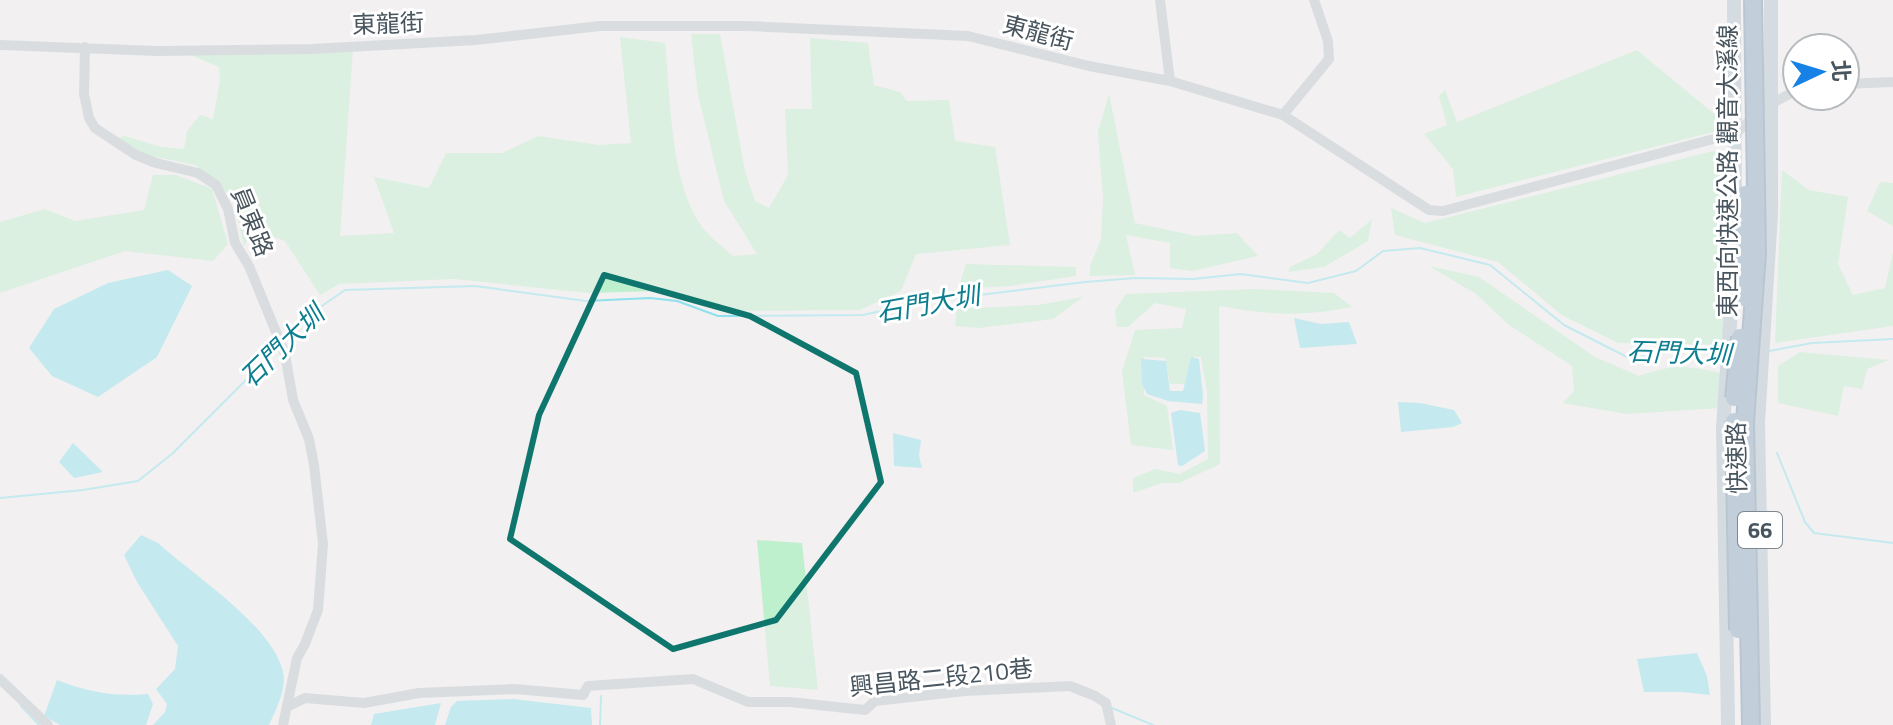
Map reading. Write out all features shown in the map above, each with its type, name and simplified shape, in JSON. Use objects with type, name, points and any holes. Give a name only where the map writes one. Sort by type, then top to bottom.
[{"type":"highway","name":"東西向快速公路 觀音大溪線","points":[[1740,725],[1734,423],[1745,254],[1743,0]]},
{"type":"highway","name":"東西向快速公路 觀音大溪線","points":[[1751,725],[1745,410],[1757,253],[1753,0]]},
{"type":"main road","name":"66","points":[[1734,0],[1736,133]]},
{"type":"main road","name":"66","points":[[1771,0],[1771,102]]},
{"type":"main road","name":"快速路","points":[[1764,725],[1758,423],[1771,214],[1771,102]]},
{"type":"main road","name":"快速路","points":[[1728,725],[1723,428],[1735,250],[1736,133]]},
{"type":"street","points":[[1160,0],[1170,81]]},
{"type":"street","points":[[1283,115],[1329,59],[1328,41],[1314,0]]},
{"type":"street","name":"東龍街","points":[[0,45],[157,51],[312,49],[476,40],[600,26],[748,26],[968,36],[1089,66],[1170,81],[1283,115],[1429,210],[1443,211],[1736,133]]},
{"type":"street","name":"員東路","points":[[85,47],[84,94],[89,118],[95,128],[136,155],[198,173],[216,185],[228,209],[240,255],[249,266],[283,348],[293,400],[309,439],[323,544],[318,610],[297,658],[283,725]]},
{"type":"street","points":[[1861,83],[1893,82]]},
{"type":"street","points":[[1736,133],[1771,102],[1781,97]]},
{"type":"street","points":[[0,679],[48,725]]},
{"type":"street","name":"興昌路二段210巷","points":[[289,706],[305,698],[364,703],[419,693],[502,689],[583,695],[588,686],[693,679],[748,702],[790,702],[865,710],[875,701],[965,691],[1070,686],[1095,696],[1107,706],[1111,725]]},
{"type":"highlighted area","points":[[604,275],[750,316],[856,373],[881,482],[776,620],[673,649],[510,539],[539,415]]},
{"type":"green space","points":[[691,34],[720,34],[745,171],[755,201],[769,208],[788,175],[785,109],[812,109],[810,38],[868,43],[874,85],[900,92],[907,101],[949,100],[955,141],[995,147],[1010,245],[916,254],[901,291],[860,310],[721,311],[658,291],[588,293],[454,279],[339,284],[320,295],[285,241],[254,230],[244,246],[233,198],[195,165],[146,155],[116,138],[125,136],[161,147],[184,149],[187,131],[200,115],[213,119],[220,81],[219,67],[189,54],[353,49],[340,236],[394,233],[374,177],[429,188],[446,153],[502,153],[538,136],[599,145],[631,143],[620,37],[665,43],[676,158],[689,202],[705,231],[733,256],[757,254],[724,201],[698,95]]},
{"type":"green space","points":[[1637,50],[1718,117],[1721,130],[1456,197],[1453,169],[1424,134],[1447,125],[1439,96],[1445,90],[1457,122]]},
{"type":"green space","points":[[1109,94],[1135,223],[1196,236],[1237,233],[1258,256],[1192,271],[1170,268],[1170,243],[1126,235],[1135,275],[1090,276],[1090,266],[1101,239],[1103,199],[1098,132]]},
{"type":"green space","points":[[1713,151],[1726,154],[1723,345],[1618,343],[1563,316],[1498,262],[1395,235],[1391,208],[1425,223]]},
{"type":"green space","points":[[1782,170],[1809,190],[1848,197],[1838,264],[1853,295],[1885,288],[1893,252],[1893,326],[1775,343]]},
{"type":"green space","points":[[153,175],[176,175],[212,189],[228,244],[213,261],[125,251],[0,293],[0,222],[45,209],[75,221],[144,210]]},
{"type":"green space","points":[[1880,182],[1893,183],[1893,226],[1867,211]]},
{"type":"green space","points":[[1372,219],[1368,241],[1324,267],[1288,272],[1290,267],[1317,254],[1339,230],[1350,238]]},
{"type":"green space","points":[[966,264],[1076,267],[1076,276],[1010,286],[958,289]]},
{"type":"green space","points":[[1429,266],[1479,277],[1595,357],[1639,376],[1680,367],[1721,373],[1721,408],[1627,414],[1562,403],[1574,392],[1572,366],[1509,325],[1476,294]]},
{"type":"green space","points":[[1255,289],[1334,293],[1352,307],[1286,314],[1219,306],[1220,464],[1179,483],[1162,483],[1133,493],[1133,478],[1155,469],[1180,474],[1208,459],[1207,392],[1201,357],[1194,357],[1186,384],[1170,384],[1165,358],[1144,357],[1144,395],[1167,406],[1173,450],[1131,445],[1122,371],[1135,330],[1182,328],[1186,309],[1155,303],[1128,327],[1117,327],[1115,310],[1126,294]]},
{"type":"green space","points":[[1083,297],[1053,319],[979,328],[955,326],[957,309],[1038,305]]},
{"type":"green space","points":[[1800,352],[1889,360],[1867,369],[1862,389],[1844,386],[1838,416],[1778,403],[1778,366]]},
{"type":"green space","points":[[757,540],[802,543],[818,690],[770,686]]},
{"type":"water","points":[[168,270],[192,286],[157,357],[98,397],[52,376],[29,348],[54,309],[108,283]]},
{"type":"water","points":[[1294,318],[1321,324],[1349,322],[1357,344],[1300,348]]},
{"type":"water","points":[[1191,357],[1199,359],[1202,404],[1168,401],[1147,394],[1142,384],[1141,359],[1166,361],[1170,391],[1183,391]]},
{"type":"water","points":[[1398,402],[1454,410],[1462,423],[1453,427],[1401,432]]},
{"type":"water","points":[[1180,410],[1200,413],[1205,451],[1182,466],[1178,465],[1171,413]]},
{"type":"water","points":[[893,433],[921,440],[919,456],[922,468],[894,466]]},
{"type":"water","points":[[73,443],[103,472],[74,478],[59,462]]},
{"type":"water","points":[[141,535],[158,543],[230,602],[264,637],[283,672],[280,699],[269,725],[153,725],[165,712],[167,704],[156,689],[175,669],[178,646],[137,582],[124,555]]},
{"type":"water","points":[[1697,653],[1707,676],[1710,695],[1644,692],[1637,659]]},
{"type":"water","points":[[57,680],[102,693],[148,694],[153,704],[146,725],[60,725],[44,716]]},
{"type":"water","points":[[513,699],[591,708],[592,725],[445,725],[451,707],[457,701]]},
{"type":"water","points":[[441,703],[435,725],[371,725],[374,714]]},
{"type":"waterway","name":"石門大圳","points":[[284,342],[316,310],[345,290],[475,286],[586,301],[650,298],[677,301],[718,316],[863,315],[922,302],[1136,278],[1193,279],[1241,274],[1308,283],[1356,271],[1383,251],[1420,248],[1490,265],[1564,325],[1627,357],[1653,356],[1676,349],[1723,354]]},
{"type":"waterway","name":"石門大圳","points":[[1769,351],[1812,343],[1893,339]]},
{"type":"waterway","name":"石門大圳","points":[[0,498],[138,481],[173,453],[277,349]]},
{"type":"waterway","points":[[1777,453],[1805,522],[1814,533],[1893,543]]},
{"type":"waterway","points":[[600,725],[601,696]]},
{"type":"waterway","points":[[21,706],[39,725]]},
{"type":"waterway","points":[[1112,708],[1153,725]]}]
